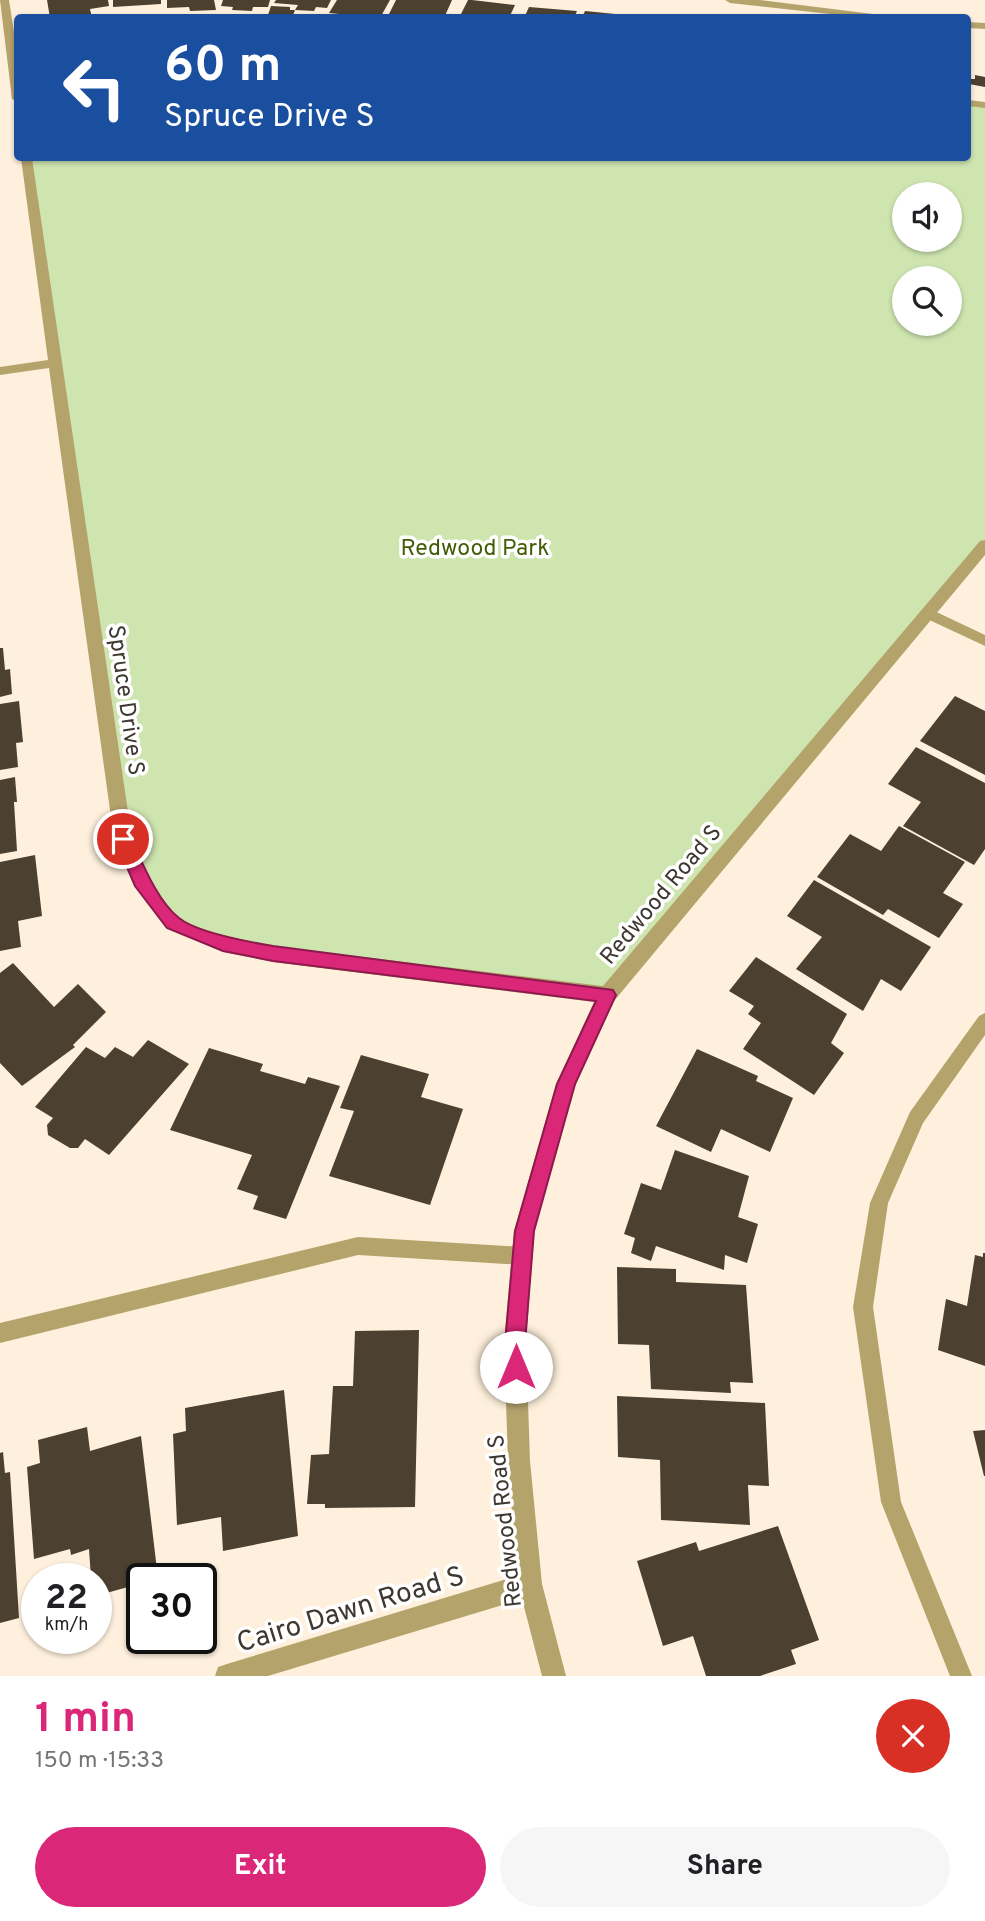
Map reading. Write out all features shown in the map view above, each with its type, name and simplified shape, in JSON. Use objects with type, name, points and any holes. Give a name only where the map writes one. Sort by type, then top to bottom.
[{"type":"street","points":[[4,0],[14,50]]},
{"type":"street","points":[[730,0],[862,14]]},
{"type":"street","name":"Spruce Drive S","points":[[26,161],[123,839],[141,881],[173,923],[223,944],[273,954],[607,995]]},
{"type":"street","points":[[0,371],[56,363]]},
{"type":"street","name":"Redwood Road S","points":[[554,1676],[530,1584],[519,1461],[515,1343],[524,1231],[566,1084],[607,995],[985,545]]},
{"type":"street","name":"Cairo Dawn Road S","points":[[227,1676],[530,1584]]},
{"type":"lane","points":[[928,612],[985,641]]},
{"type":"lane","points":[[961,1676],[891,1502],[863,1307],[879,1203],[905,1142],[916,1118],[985,1021]]},
{"type":"lane","points":[[0,1333],[358,1247],[523,1256]]},
{"type":"green space","name":"Redwood Park","points":[[971,105],[985,107],[985,545],[607,995],[273,954],[173,923],[123,839],[26,161],[971,161]]},
{"type":"building","points":[[47,0],[108,0],[109,6],[90,9],[91,14],[49,14]]},
{"type":"building","points":[[113,0],[161,0],[161,4],[113,7]]},
{"type":"building","points":[[167,0],[214,0],[216,10],[167,8]]},
{"type":"building","points":[[223,0],[270,0],[268,7],[253,7],[252,11],[232,10],[233,7],[221,6]]},
{"type":"building","points":[[276,0],[331,0],[327,8],[316,7],[314,11],[295,10],[298,5],[274,3]]},
{"type":"building","points":[[337,0],[390,0],[382,14],[329,13]]},
{"type":"building","points":[[396,0],[452,0],[446,14],[389,14]]},
{"type":"building","points":[[468,0],[515,5],[511,14],[461,14]]},
{"type":"building","points":[[271,6],[290,7],[290,10],[295,10],[294,14],[268,14]]},
{"type":"building","points":[[529,7],[577,11],[576,14],[526,14]]},
{"type":"building","points":[[585,11],[615,14],[584,14]]},
{"type":"building","points":[[975,75],[985,77],[985,87],[971,84],[971,79],[975,79]]},
{"type":"building","points":[[0,648],[3,648],[5,670],[10,669],[12,694],[0,697]]},
{"type":"building","points":[[955,696],[985,711],[985,775],[920,741]]},
{"type":"building","points":[[19,701],[23,742],[16,743],[18,767],[0,770],[0,704]]},
{"type":"building","points":[[916,747],[985,783],[985,849],[974,865],[903,826],[921,802],[888,784]]},
{"type":"building","points":[[15,777],[17,851],[0,854],[0,780]]},
{"type":"building","points":[[899,826],[965,862],[943,893],[963,904],[939,938],[888,909],[883,915],[817,877],[850,834],[881,851]]},
{"type":"building","points":[[35,855],[42,916],[18,921],[21,947],[0,951],[0,862]]},
{"type":"building","points":[[814,880],[931,947],[901,991],[881,979],[863,1011],[796,969],[822,937],[787,916]]},
{"type":"building","points":[[756,957],[847,1014],[831,1043],[844,1053],[814,1095],[743,1049],[761,1023],[748,1014],[754,1006],[729,991]]},
{"type":"building","points":[[13,963],[54,1007],[78,984],[106,1012],[73,1045],[75,1047],[22,1086],[0,1063],[0,973]]},
{"type":"building","points":[[148,1040],[189,1064],[109,1155],[85,1139],[78,1148],[70,1148],[48,1135],[47,1125],[53,1118],[35,1107],[86,1047],[105,1058],[115,1047],[133,1057]]},
{"type":"building","points":[[209,1048],[263,1064],[260,1071],[305,1084],[308,1077],[340,1086],[286,1219],[253,1209],[258,1196],[237,1189],[252,1155],[170,1130]]},
{"type":"building","points":[[697,1049],[758,1076],[756,1081],[793,1098],[770,1152],[721,1129],[711,1152],[656,1126]]},
{"type":"building","points":[[361,1055],[429,1074],[421,1097],[463,1109],[430,1205],[329,1176],[354,1111],[340,1108]]},
{"type":"building","points":[[675,1150],[749,1176],[738,1217],[758,1224],[747,1263],[725,1255],[724,1270],[656,1246],[651,1261],[631,1253],[635,1238],[624,1234],[641,1183],[661,1190]]},
{"type":"building","points":[[983,1253],[985,1366],[938,1350],[946,1299],[967,1306],[975,1255],[983,1257]]},
{"type":"building","points":[[617,1267],[676,1269],[676,1282],[746,1285],[753,1383],[730,1382],[731,1393],[651,1389],[649,1345],[618,1344]]},
{"type":"building","points":[[419,1330],[415,1507],[325,1508],[325,1504],[307,1504],[311,1455],[329,1454],[333,1386],[353,1386],[355,1331]]},
{"type":"building","points":[[284,1390],[298,1536],[223,1551],[221,1517],[177,1525],[173,1434],[186,1431],[185,1408]]},
{"type":"building","points":[[617,1396],[765,1403],[769,1486],[748,1485],[750,1525],[661,1520],[660,1460],[618,1457]]},
{"type":"building","points":[[87,1427],[90,1451],[141,1436],[156,1563],[126,1563],[126,1588],[112,1591],[112,1563],[90,1563],[89,1549],[71,1555],[70,1549],[34,1559],[27,1467],[40,1463],[38,1440]]},
{"type":"building","points":[[985,1430],[985,1476],[984,1476],[973,1431]]},
{"type":"building","points":[[3,1452],[5,1473],[10,1472],[19,1618],[0,1623],[0,1453]]},
{"type":"building","points":[[778,1526],[819,1640],[791,1650],[796,1664],[760,1676],[706,1676],[693,1636],[663,1646],[637,1561],[696,1542],[699,1551]]},
{"type":"route","points":[[123,839],[141,881],[173,923],[223,944],[273,954],[607,995],[566,1084],[524,1231],[515,1343],[516,1367]]}]
